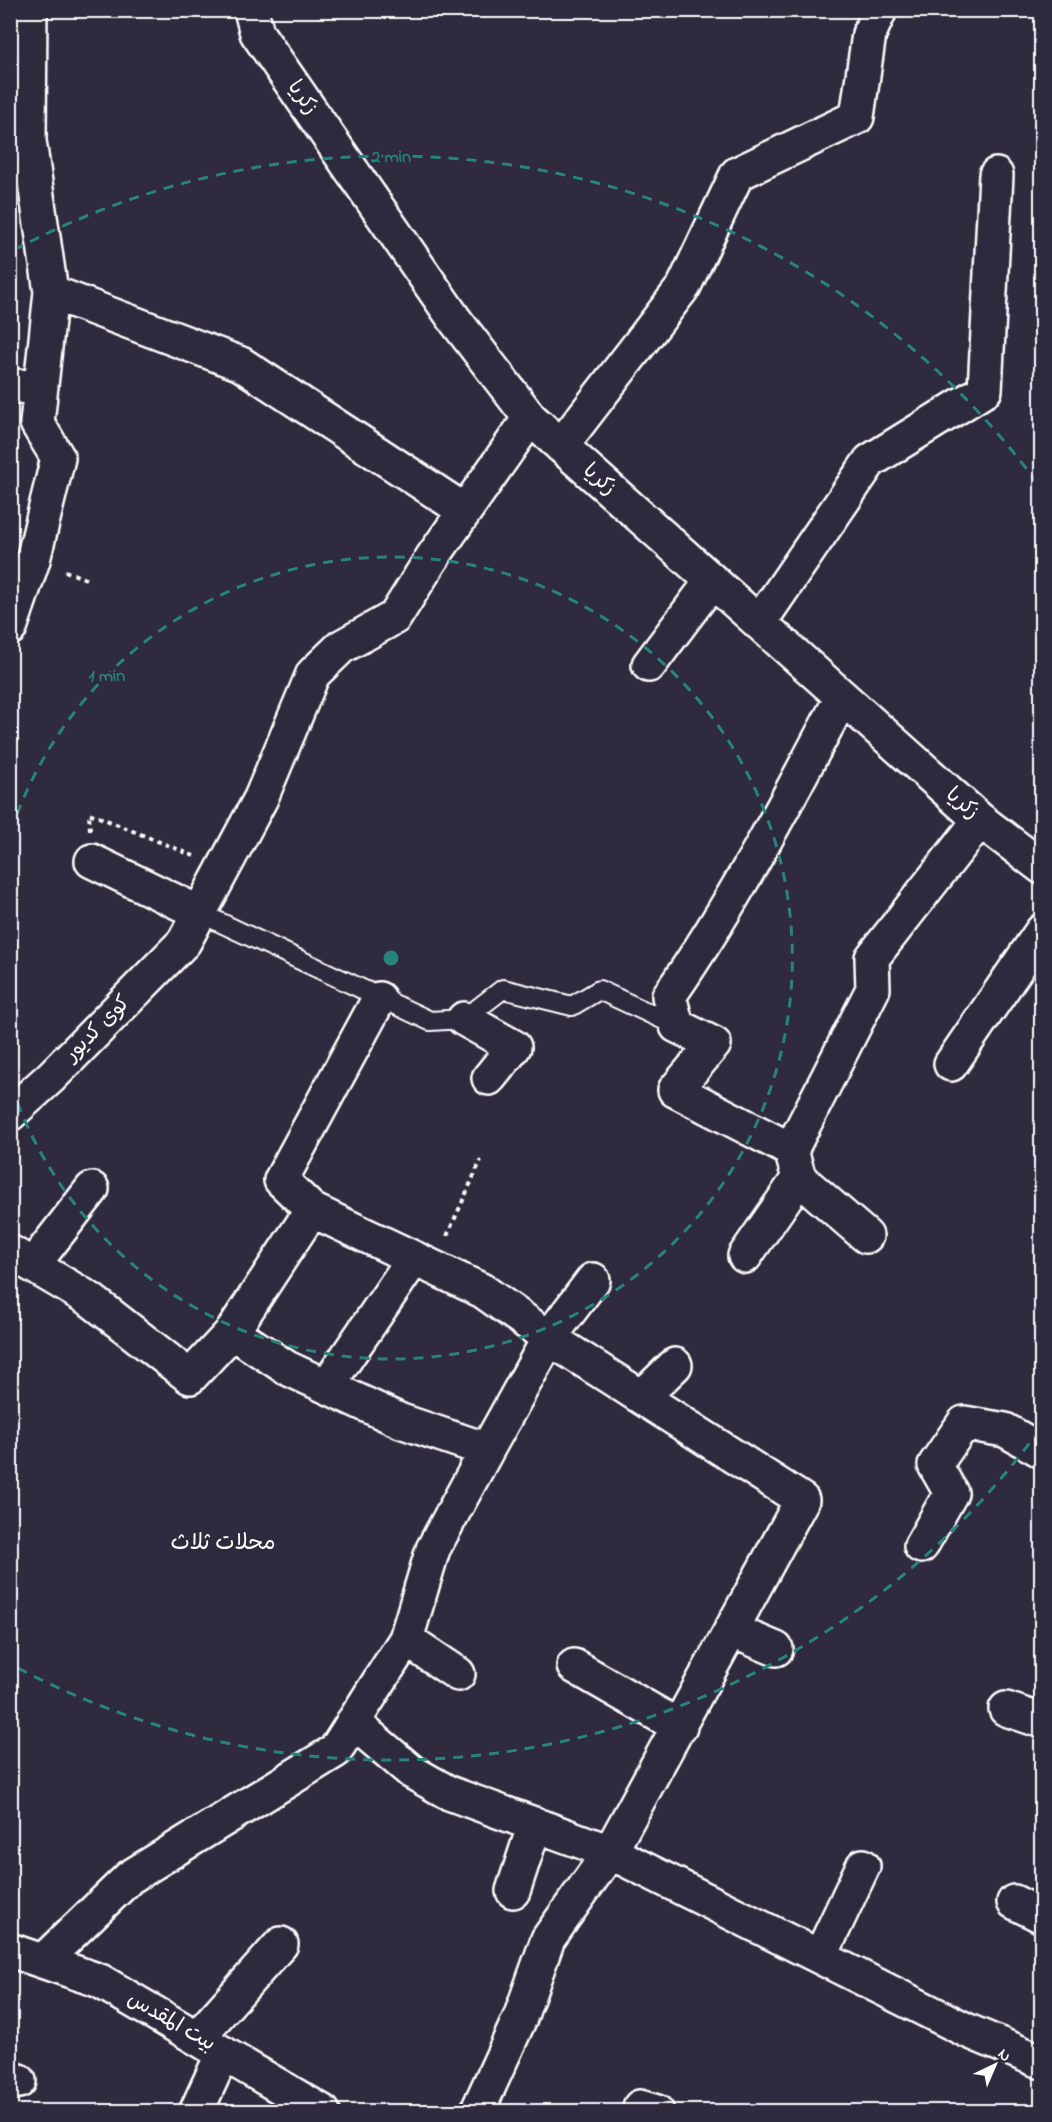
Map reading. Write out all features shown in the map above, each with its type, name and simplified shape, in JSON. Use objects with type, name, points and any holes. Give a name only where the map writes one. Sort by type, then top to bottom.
[{"type":"street","points":[[10,628],[33,560],[58,458],[37,423],[26,386],[51,292],[29,141],[30,10]]},
{"type":"street","name":"زکریا","points":[[251,10],[257,33],[455,320],[530,418],[980,820],[1041,867]]},
{"type":"street","points":[[561,446],[684,286],[738,174],[857,117],[869,34],[880,10]]},
{"type":"street","points":[[759,624],[870,461],[985,390],[996,175]]},
{"type":"street","points":[[51,292],[241,364],[465,511]]},
{"type":"street","name":"کوی کدیور","points":[[15,1102],[184,942],[261,798],[313,674],[341,647],[395,617],[530,418]]},
{"type":"street","points":[[649,665],[712,581]]},
{"type":"street","points":[[842,697],[765,842],[702,948],[669,996],[677,1026],[714,1044],[675,1090],[795,1164],[866,1236]]},
{"type":"street","points":[[745,1256],[795,1164],[873,989],[873,958],[980,820]]},
{"type":"street","points":[[92,861],[200,913]]},
{"type":"street","points":[[951,1064],[1041,931]]},
{"type":"street","points":[[379,999],[281,1180],[312,1210],[483,1291],[549,1338],[802,1500],[733,1631],[610,1852],[548,1939],[520,2018],[477,2112]]},
{"type":"street","points":[[464,1019],[514,1047],[489,1078]]},
{"type":"street","points":[[92,1189],[22,1258],[91,1300],[190,1377],[232,1332],[312,1210]]},
{"type":"street","points":[[327,1386],[424,1262]]},
{"type":"street","points":[[44,1960],[130,1877],[335,1751],[406,1639],[433,1549],[487,1450],[549,1338],[593,1280]]},
{"type":"street","points":[[232,1332],[287,1368],[401,1421],[487,1450]]},
{"type":"street","points":[[642,1397],[675,1365]]},
{"type":"street","points":[[921,1546],[951,1493],[935,1466],[964,1424],[1005,1430],[1041,1451]]},
{"type":"street","points":[[733,1631],[776,1649]]},
{"type":"street","points":[[406,1639],[458,1674]]},
{"type":"street","points":[[574,1666],[680,1727]]},
{"type":"street","points":[[1006,1709],[1041,1721]]},
{"type":"street","points":[[353,1722],[412,1772],[449,1793],[610,1852],[968,2031],[1041,2062]]},
{"type":"street","points":[[513,1891],[536,1824]]},
{"type":"street","points":[[820,1957],[863,1866]]},
{"type":"street","points":[[195,2112],[210,2046],[281,1944]]},
{"type":"street","name":"بیت المقدس","points":[[10,1950],[44,1960],[100,1982],[323,2112]]},
{"type":"lane","points":[[200,913],[430,1021],[464,1019],[503,989],[572,1006],[599,990],[677,1026]]},
{"type":"path","points":[[92,861],[89,813],[224,868]]},
{"type":"path","points":[[424,1262],[481,1160]]},
{"type":"district","name":"محلات ثلاث","points":[[223,1544]]}]
